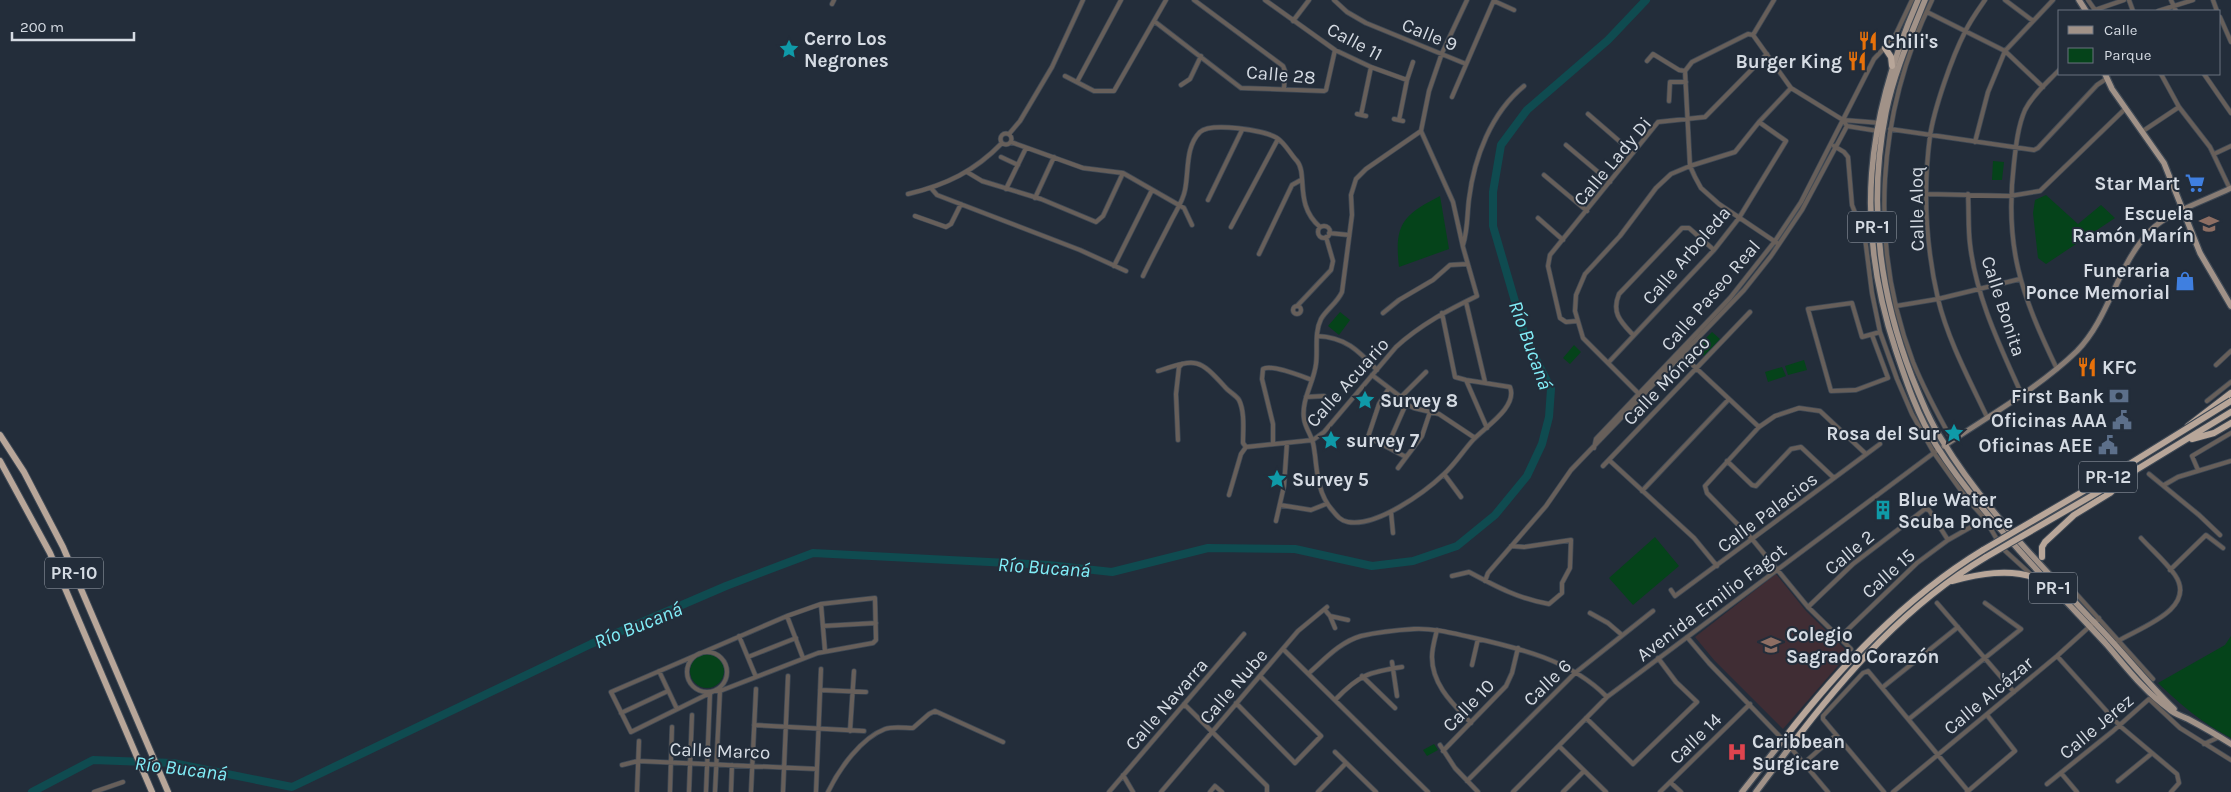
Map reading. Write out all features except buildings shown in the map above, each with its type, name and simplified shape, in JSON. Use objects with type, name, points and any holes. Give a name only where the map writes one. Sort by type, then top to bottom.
[{"type":"highway","points":[[1885,48],[1891,57],[1892,66]]},
{"type":"highway","points":[[2178,434],[2201,414],[2231,393]]},
{"type":"highway","name":"PR-12","points":[[1783,740],[1825,689],[1911,602],[1952,569],[2231,401]]},
{"type":"highway","name":"PR-12","points":[[1790,747],[1822,705],[1855,668],[1911,612],[1946,582],[2132,473],[2231,412]]},
{"type":"highway","points":[[2183,442],[2214,433],[2231,423]]},
{"type":"highway","name":"PR-10","points":[[0,435],[24,472],[63,546],[167,790]]},
{"type":"highway","name":"PR-10","points":[[0,461],[50,553],[151,789]]},
{"type":"highway","points":[[2042,557],[2042,547],[2045,542],[2074,515],[2110,493],[2132,473]]},
{"type":"highway","points":[[1946,582],[1992,574],[2015,573],[2036,578]]},
{"type":"main road","name":"PR-1","points":[[1918,0],[1892,66],[1881,123],[1877,201],[1880,246],[1887,295],[1904,356],[1926,412],[1945,445],[1975,487],[2026,548],[2179,714],[2231,744]]},
{"type":"main road","name":"PR-1","points":[[1881,123],[1900,62],[1926,0]]},
{"type":"main road","points":[[2106,76],[2164,162],[2200,253],[2231,306]]},
{"type":"main road","name":"PR-1","points":[[1880,132],[1871,172],[1870,202],[1878,284],[1889,329],[1920,414],[1937,451],[1980,505],[2094,622]]},
{"type":"main road","name":"PR-12","points":[[1742,792],[1783,740]]},
{"type":"main road","name":"PR-12","points":[[1756,792],[1790,747]]},
{"type":"street","points":[[1011,142],[1010,134],[1020,121],[1052,67],[1083,0]]},
{"type":"street","points":[[1077,82],[1121,0]]},
{"type":"street","points":[[1066,76],[1094,91],[1114,91],[1166,0]]},
{"type":"street","points":[[1194,0],[1284,66],[1284,89]]},
{"type":"street","name":"Calle 11","points":[[1266,0],[1334,50],[1371,67],[1407,80]]},
{"type":"street","points":[[1293,21],[1309,0]]},
{"type":"street","name":"Calle 9","points":[[1334,0],[1347,12],[1366,24],[1466,64]]},
{"type":"street","points":[[1383,313],[1399,300],[1433,280],[1450,265],[1467,264],[1453,202],[1422,131],[1429,91],[1442,53],[1467,0]]},
{"type":"street","points":[[1452,97],[1494,0],[1514,10]]},
{"type":"street","points":[[1753,35],[1774,0]]},
{"type":"street","name":"Calle Paseo Real","points":[[1485,581],[1488,573],[1546,506],[1571,470],[1744,290],[1802,210],[1874,58],[1894,38],[1912,0]]},
{"type":"street","points":[[1932,0],[1908,59],[1890,129],[1884,181],[1884,238],[1896,306],[1913,361],[1928,397],[1952,440]]},
{"type":"street","name":"Calle Aloq","points":[[1985,0],[1965,32],[1942,92],[1930,135],[1927,194],[1930,255],[1938,299],[1946,326],[1987,417]]},
{"type":"street","points":[[2005,0],[2033,21]]},
{"type":"street","points":[[1975,142],[1988,92],[2005,51],[2053,0]]},
{"type":"street","points":[[2088,0],[2096,10],[2124,0]]},
{"type":"street","points":[[2171,0],[2175,9],[2193,0]]},
{"type":"street","points":[[1927,12],[2005,51],[2043,87]]},
{"type":"street","points":[[2221,19],[2231,42]]},
{"type":"street","name":"Calle 28","points":[[1154,21],[1241,88],[1324,92],[1334,50]]},
{"type":"street","points":[[1777,243],[1739,218],[1701,188],[1690,166],[1685,71],[1692,62],[1748,34],[1753,35],[1791,88],[1843,120],[1847,126],[1880,132]]},
{"type":"street","points":[[1646,61],[1653,54],[1679,70],[1685,71]]},
{"type":"street","name":"Calle Lady Di","points":[[1577,321],[1566,322],[1560,318],[1548,266],[1550,255],[1658,122],[1705,117],[1767,54]]},
{"type":"street","points":[[1181,85],[1190,79],[1201,56]]},
{"type":"street","points":[[1399,120],[1407,80],[1413,62]]},
{"type":"street","points":[[1361,115],[1371,67]]},
{"type":"street","points":[[2057,369],[2035,322],[2020,279],[2012,238],[2010,196],[2020,126],[2025,110],[2033,98],[2058,71]]},
{"type":"street","points":[[1937,451],[2057,369],[2077,351],[2092,331],[2125,268],[2151,230],[2183,210],[2230,189],[2214,154],[2179,107],[2163,75]]},
{"type":"street","points":[[2205,75],[2231,113]]},
{"type":"street","points":[[1890,129],[2029,151],[2038,148],[2106,76]]},
{"type":"street","points":[[1669,101],[1670,82],[1686,82]]},
{"type":"street","points":[[1463,247],[1467,232],[1468,201],[1472,175],[1486,138],[1500,111],[1524,86]]},
{"type":"street","points":[[1639,394],[1583,338],[1575,311],[1576,295],[1585,274],[1620,236],[1656,188],[1671,174],[1736,152],[1759,122],[1791,88]]},
{"type":"street","points":[[2143,130],[2179,107]]},
{"type":"street","points":[[1927,194],[2010,196],[2040,191],[2126,108]]},
{"type":"street","points":[[1588,114],[1633,152]]},
{"type":"street","points":[[1843,120],[1881,123]]},
{"type":"street","name":"Calle Arboleda","points":[[1608,363],[1714,250],[1739,218],[1786,141],[1759,122]]},
{"type":"street","name":"Calle Paseo Real","points":[[1833,146],[1847,126]]},
{"type":"street","points":[[1143,276],[1185,191],[1188,159],[1193,142],[1200,132],[1208,127],[1263,132],[1278,139],[1299,164],[1302,194],[1307,212],[1320,227]]},
{"type":"street","points":[[1208,200],[1242,130]]},
{"type":"street","points":[[1422,131],[1366,169],[1356,179],[1351,195],[1349,235],[1342,292],[1336,303],[1322,319],[1317,336],[1316,364],[1306,397],[1303,418],[1313,440],[1318,480],[1326,504],[1340,518],[1348,522],[1366,521],[1391,512],[1444,474],[1474,438],[1498,418],[1508,401],[1511,389],[1505,384],[1455,377],[1442,313]]},
{"type":"street","points":[[908,194],[931,188],[967,172],[1002,143],[1002,135],[1010,134]]},
{"type":"street","points":[[1231,227],[1278,139]]},
{"type":"street","points":[[1002,143],[1007,144],[1011,142],[1083,168],[1123,174],[1184,208],[1192,225]]},
{"type":"street","points":[[1566,145],[1610,182]]},
{"type":"street","points":[[1833,146],[1844,152],[1848,157],[1852,205],[1866,238],[1872,293],[1880,332],[1912,414],[1967,499],[1985,519],[2009,556],[2058,599]]},
{"type":"street","points":[[2214,154],[2231,146]]},
{"type":"street","points":[[1006,189],[1026,148]]},
{"type":"street","points":[[1001,157],[1018,165]]},
{"type":"street","points":[[1035,198],[1054,157]]},
{"type":"street","points":[[967,172],[982,181],[1035,198],[1096,222],[1103,216],[1123,174]]},
{"type":"street","points":[[1545,179],[1587,211]]},
{"type":"street","points":[[1259,254],[1292,185],[1301,180]]},
{"type":"street","points":[[931,188],[937,195],[1080,250],[1126,271]]},
{"type":"street","points":[[1114,266],[1152,190]]},
{"type":"street","name":"Calle Bonita","points":[[1968,194],[1970,245],[1979,289],[1997,339],[2022,394]]},
{"type":"street","points":[[915,216],[946,227],[952,224],[961,204]]},
{"type":"street","points":[[1538,218],[1541,224],[1563,240]]},
{"type":"street","points":[[1297,306],[1331,270],[1333,261],[1326,226],[1320,227]]},
{"type":"street","points":[[1320,227],[1319,235],[1349,235]]},
{"type":"street","points":[[1633,335],[1616,312],[1615,304],[1619,294],[1682,228],[1689,228],[1714,250]]},
{"type":"street","name":"Calle Acuario","points":[[1246,447],[1313,440],[1324,432],[1396,346],[1442,313],[1477,296],[1467,264]]},
{"type":"street","points":[[1896,306],[1938,299],[2020,279]]},
{"type":"street","points":[[1466,302],[1485,382]]},
{"type":"street","points":[[1872,335],[1888,378],[1856,390],[1831,391],[1808,310],[1852,303],[1862,337],[1880,332]]},
{"type":"street","name":"Calle Mónaco","points":[[1603,466],[1750,312]]},
{"type":"street","points":[[1317,336],[1333,337],[1345,342],[1360,353],[1376,370]]},
{"type":"street","points":[[2216,365],[2231,351]]},
{"type":"street","points":[[1681,354],[1758,427]]},
{"type":"street","name":"Calle Paseo Real","points":[[1594,448],[1596,439],[1681,354]]},
{"type":"street","points":[[1178,440],[1176,394],[1179,367],[1184,362]]},
{"type":"street","points":[[1158,371],[1184,362],[1198,363],[1207,367],[1228,391],[1239,399],[1242,411],[1243,443],[1246,447],[1241,454],[1229,495]]},
{"type":"street","points":[[1272,443],[1273,424],[1262,379],[1263,369],[1270,368],[1312,380]]},
{"type":"street","points":[[1401,397],[1426,372]]},
{"type":"street","points":[[1372,375],[1401,397],[1406,404],[1440,414],[1474,438]]},
{"type":"street","points":[[1466,380],[1487,428]]},
{"type":"street","points":[[2207,401],[2231,382]]},
{"type":"street","points":[[1389,388],[1379,404],[1369,434],[1370,439],[1406,457]]},
{"type":"street","points":[[1306,397],[1324,396]]},
{"type":"street","points":[[1642,491],[1729,399]]},
{"type":"street","points":[[1387,447],[1406,404]]},
{"type":"street","points":[[1852,650],[1808,607],[1752,538],[1705,490],[1707,482],[1758,427],[1775,416],[1803,408],[1815,409],[1822,413],[1866,454]]},
{"type":"street","points":[[1398,468],[1422,436],[1430,412]]},
{"type":"street","points":[[2198,470],[2192,456],[2231,433]]},
{"type":"street","points":[[1276,522],[1284,486],[1287,443]]},
{"type":"street","name":"Calle Palacios","points":[[1670,590],[1675,596],[1880,444]]},
{"type":"street","points":[[1727,461],[1752,485],[1756,486],[1791,449],[1801,447],[1834,478]]},
{"type":"street","name":"Avenida Emilio Fagot","points":[[1513,792],[1607,697],[1937,451]]},
{"type":"street","points":[[1609,460],[1694,538],[1717,566]]},
{"type":"street","points":[[2164,485],[2198,470],[2231,461]]},
{"type":"street","points":[[1444,474],[1461,497]]},
{"type":"street","points":[[2149,474],[2220,535]]},
{"type":"street","points":[[1280,505],[1311,510],[1326,504]]},
{"type":"street","name":"Calle 2","points":[[1808,607],[1853,564],[1924,510],[1929,510],[1948,540]]},
{"type":"street","points":[[1391,512],[1393,533]]},
{"type":"street","name":"Calle 15","points":[[1839,638],[1901,578],[1948,540],[1985,519]]},
{"type":"street","points":[[2170,570],[2206,535],[2223,548]]},
{"type":"street","points":[[2118,641],[2169,613],[2178,599],[2179,587],[2175,575],[2141,538]]},
{"type":"street","points":[[1452,576],[1469,572],[1514,595],[1549,604],[1562,593],[1562,583],[1570,568],[1571,540],[1524,548],[1511,546]]},
{"type":"street","points":[[2072,589],[2094,622],[2118,641],[2153,679]]},
{"type":"street","points":[[876,598],[876,640],[873,644],[825,651],[803,658],[712,693],[631,732],[611,692],[700,652],[821,604],[876,598]]},
{"type":"street","points":[[1937,603],[2014,692]]},
{"type":"street","points":[[1909,719],[2021,629],[1985,603]]},
{"type":"street","points":[[821,604],[825,651]]},
{"type":"street","name":"Calle Nube","points":[[1161,792],[1307,621],[1326,609],[1330,616]]},
{"type":"street","name":"Calle 6","points":[[1467,781],[1575,673],[1653,611]]},
{"type":"street","points":[[1590,614],[1608,623],[1622,635]]},
{"type":"street","points":[[787,616],[803,658]]},
{"type":"street","points":[[1330,616],[1348,620]]},
{"type":"street","points":[[1330,616],[1335,628]]},
{"type":"street","name":"Calle Alcázar","points":[[1893,792],[2057,656],[2094,622]]},
{"type":"street","points":[[823,626],[876,623]]},
{"type":"street","points":[[1883,687],[1958,627]]},
{"type":"street","points":[[1309,673],[1336,648],[1360,636],[1414,629],[1437,630],[1518,648],[1560,663],[1607,697]]},
{"type":"street","points":[[1437,630],[1432,657],[1435,677],[1448,698],[1471,723]]},
{"type":"street","name":"Calle Navarra","points":[[1109,792],[1244,634]]},
{"type":"street","points":[[739,636],[756,677]]},
{"type":"street","points":[[1687,637],[1709,663],[1790,747],[1828,792]]},
{"type":"street","points":[[748,657],[796,638]]},
{"type":"street","points":[[1472,664],[1478,639]]},
{"type":"street","name":"Calle 10","points":[[1443,751],[1506,686],[1512,673],[1518,648]]},
{"type":"street","points":[[1283,649],[1336,699],[1428,792]]},
{"type":"street","points":[[706,792],[712,693],[725,680],[727,673],[726,665],[715,653],[700,652],[688,663],[686,671],[688,679],[698,690],[712,693]]},
{"type":"street","points":[[2057,656],[2120,726],[2178,776],[2179,784],[2171,792]]},
{"type":"street","points":[[1586,718],[1632,764],[1697,702],[1676,682],[1658,658]]},
{"type":"street","points":[[1392,662],[1397,696]]},
{"type":"street","points":[[1336,699],[1362,676],[1402,667]]},
{"type":"street","points":[[816,792],[821,669]]},
{"type":"street","points":[[659,671],[677,709]]},
{"type":"street","points":[[850,731],[854,671]]},
{"type":"street","points":[[1884,792],[1823,719],[1823,716],[1863,673],[1871,672],[1967,792],[2015,751],[1986,715]]},
{"type":"street","points":[[783,792],[788,676]]},
{"type":"street","points":[[1236,704],[1295,763],[1321,736],[1260,676]]},
{"type":"street","points":[[1362,676],[1395,708]]},
{"type":"street","points":[[751,792],[756,689]]},
{"type":"street","points":[[820,690],[866,692]]},
{"type":"street","points":[[621,713],[668,691]]},
{"type":"street","points":[[715,792],[720,691]]},
{"type":"street","name":"Calle Jerez","points":[[2047,784],[2120,726],[2149,699],[2180,728],[2204,744]]},
{"type":"street","points":[[1184,704],[1266,786],[1267,792]]},
{"type":"street","name":"Calle 14","points":[[1660,792],[1750,704]]},
{"type":"street","points":[[828,792],[854,752],[874,734],[887,728],[913,728],[935,711],[1003,742]]},
{"type":"street","points":[[689,792],[692,715]]},
{"type":"street","points":[[754,725],[864,732]]},
{"type":"street","points":[[670,792],[672,727]]},
{"type":"street","points":[[1804,763],[1836,735]]},
{"type":"street","points":[[2204,744],[2219,737]]},
{"type":"street","points":[[637,792],[639,741]]},
{"type":"street","points":[[2204,744],[2231,760]]},
{"type":"street","points":[[1440,745],[1467,781],[1478,792]]},
{"type":"street","points":[[1559,746],[1606,792]]},
{"type":"street","points":[[1335,752],[1376,792]]},
{"type":"street","points":[[2118,781],[2151,754]]},
{"type":"street","name":"Calle Marco","points":[[622,766],[638,761],[785,766],[817,769]]},
{"type":"street","points":[[1319,792],[1346,763]]},
{"type":"street","points":[[731,792],[732,765]]},
{"type":"street","points":[[1563,792],[1584,771]]},
{"type":"street","points":[[2060,774],[2078,792]]},
{"type":"street","points":[[1123,775],[1133,792]]},
{"type":"street","points":[[94,792],[123,782]]},
{"type":"street","points":[[1670,782],[1681,792]]},
{"type":"street","points":[[1210,792],[1215,786],[1222,792]]},
{"type":"shaded area","name":"Colegio Sagrado Corazón","points":[[1776,574],[1806,611],[1849,653],[1783,729],[1714,660],[1695,637]]},
{"type":"green space","points":[[1993,161],[2004,162],[2002,180],[1992,180]]},
{"type":"green space","points":[[2046,195],[2078,224],[2101,205],[2115,218],[2046,264],[2038,258],[2033,213],[2035,200]]},
{"type":"green space","points":[[1440,196],[1449,249],[1399,267],[1398,240],[1404,222],[1417,209]]},
{"type":"green space","points":[[1340,312],[1350,320],[1339,335],[1328,326]]},
{"type":"green space","points":[[1712,332],[1720,339],[1704,356],[1696,348]]},
{"type":"green space","points":[[1574,345],[1581,352],[1570,364],[1563,358]]},
{"type":"green space","points":[[1804,360],[1807,370],[1788,375],[1785,366]]},
{"type":"green space","points":[[1782,367],[1786,376],[1768,382],[1765,372]]},
{"type":"green space","points":[[1655,537],[1679,566],[1633,605],[1609,578]]},
{"type":"green space","points":[[2231,636],[2231,738],[2192,713],[2158,683],[2225,645]]},
{"type":"green space","points":[[707,654],[719,659],[724,671],[719,683],[707,688],[695,683],[690,671],[695,659]]},
{"type":"green space","points":[[1434,744],[1438,750],[1427,756],[1423,750]]},
{"type":"waterway","name":"Río Bucaná","points":[[32,792],[93,760],[173,763],[292,787],[591,644],[726,586],[813,553],[1048,565],[1112,572],[1208,548],[1295,549],[1372,566],[1413,561],[1457,546],[1495,515],[1527,476],[1542,444],[1549,417],[1551,389],[1526,339],[1493,226],[1493,192],[1501,145],[1527,110],[1608,40],[1646,0]]},
{"type":"place","name":"Chili's","points":[[1868,41]]},
{"type":"place","name":"Cerro Los Negrones","points":[[789,49]]},
{"type":"place","name":"Burger King","points":[[1857,61]]},
{"type":"place","name":"Star Mart","points":[[2195,183]]},
{"type":"place","name":"Escuela Ramón Marín","points":[[2209,224]]},
{"type":"place","name":"Funeraria Ponce Memorial","points":[[2185,281]]},
{"type":"place","name":"KFC","points":[[2087,367]]},
{"type":"place","name":"First Bank","points":[[2119,396]]},
{"type":"place","name":"Survey 8","points":[[1365,400]]},
{"type":"place","name":"Oficinas AAA","points":[[2122,420]]},
{"type":"place","name":"Rosa del Sur","points":[[1954,433]]},
{"type":"place","name":"survey 7","points":[[1331,440]]},
{"type":"place","name":"Oficinas AEE","points":[[2108,445]]},
{"type":"place","name":"Survey 5","points":[[1277,479]]},
{"type":"place","name":"Blue Water Scuba Ponce","points":[[1883,510]]},
{"type":"place","name":"Colegio Sagrado Corazón","points":[[1771,645]]},
{"type":"place","name":"Caribbean Surgicare","points":[[1737,752]]}]
